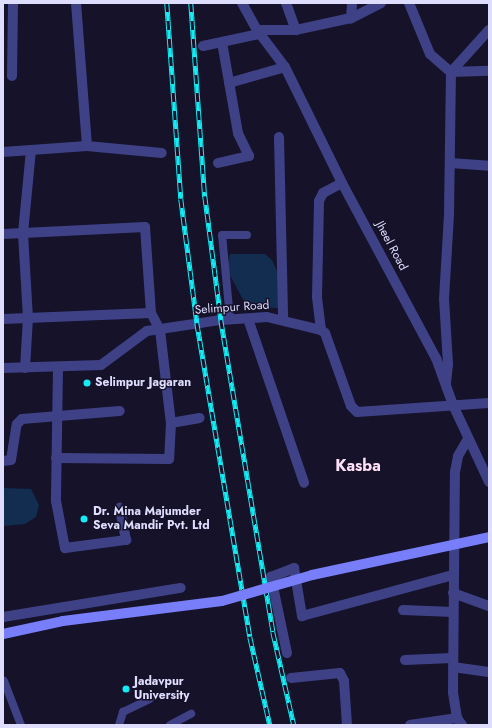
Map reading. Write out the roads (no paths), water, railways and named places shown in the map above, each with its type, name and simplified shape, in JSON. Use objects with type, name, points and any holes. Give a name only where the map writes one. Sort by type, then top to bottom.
[{"type":"main road","points":[[3,634],[63,621],[222,601],[312,576],[489,537]]},
{"type":"street","points":[[12,76],[13,3]]},
{"type":"street","points":[[76,3],[87,146]]},
{"type":"street","name":"Jheel Road","points":[[242,3],[258,32],[285,67],[342,183],[436,358],[453,405],[489,482]]},
{"type":"street","points":[[286,3],[296,30]]},
{"type":"street","points":[[351,18],[352,3]]},
{"type":"street","points":[[203,46],[258,32],[296,30],[351,18],[380,3]]},
{"type":"street","points":[[409,3],[427,50],[450,72],[489,71]]},
{"type":"street","points":[[446,383],[448,364],[444,299],[450,163],[450,72],[489,30]]},
{"type":"street","points":[[218,163],[249,156],[238,133],[222,42]]},
{"type":"street","points":[[229,83],[285,67]]},
{"type":"street","points":[[279,137],[283,320]]},
{"type":"street","points":[[3,152],[87,146],[162,153]]},
{"type":"street","points":[[25,368],[28,318],[23,233],[31,150]]},
{"type":"street","points":[[450,163],[489,166]]},
{"type":"street","points":[[342,183],[323,193],[319,201],[317,297],[321,330],[329,338],[354,411],[396,411],[489,403]]},
{"type":"street","points":[[3,234],[145,227],[151,313],[160,330],[171,423],[169,459],[56,458]]},
{"type":"street","points":[[3,319],[151,313]]},
{"type":"street","name":"Selimpur Road","points":[[3,368],[58,368],[105,364],[143,333],[230,319],[267,317],[321,330]]},
{"type":"street","points":[[248,319],[304,483]]},
{"type":"street","points":[[58,368],[56,501],[65,548],[126,540],[120,508]]},
{"type":"street","points":[[3,461],[11,460],[17,424],[22,419],[57,414],[120,411]]},
{"type":"street","points":[[171,423],[200,418]]},
{"type":"street","points":[[410,725],[460,721],[453,692],[455,472],[458,456],[468,439]]},
{"type":"street","points":[[287,653],[271,578],[294,568],[302,616],[453,576]]},
{"type":"street","points":[[3,617],[181,588]]},
{"type":"street","points":[[453,593],[489,606]]},
{"type":"street","points":[[403,610],[453,612]]},
{"type":"street","points":[[405,660],[453,662],[489,672]]},
{"type":"street","points":[[290,678],[340,673],[344,681],[347,725]]},
{"type":"lane","points":[[230,319],[222,235],[247,235]]},
{"type":"lane","points":[[4,681],[21,725]]},
{"type":"lane","points":[[119,725],[123,712],[150,699]]},
{"type":"lane","points":[[170,725],[192,714]]},
{"type":"water","points":[[230,254],[265,254],[272,260],[280,278],[278,308],[247,307],[227,270]]},
{"type":"water","points":[[3,488],[31,489],[39,505],[36,517],[25,524],[3,526]]},
{"type":"railway","points":[[167,3],[181,199],[197,323],[250,637],[270,725]]},
{"type":"railway","points":[[191,3],[205,196],[221,320],[273,632],[294,725]]},
{"type":"place","name":"Selimpur Jagaran","points":[[87,383]]},
{"type":"place","name":"Dr. Mina Majumder Seva Mandir Pvt. Ltd","points":[[84,519]]},
{"type":"place","name":"Jadavpur University","points":[[126,689]]},
{"type":"district","name":"Kasba","points":[[358,466]]}]
